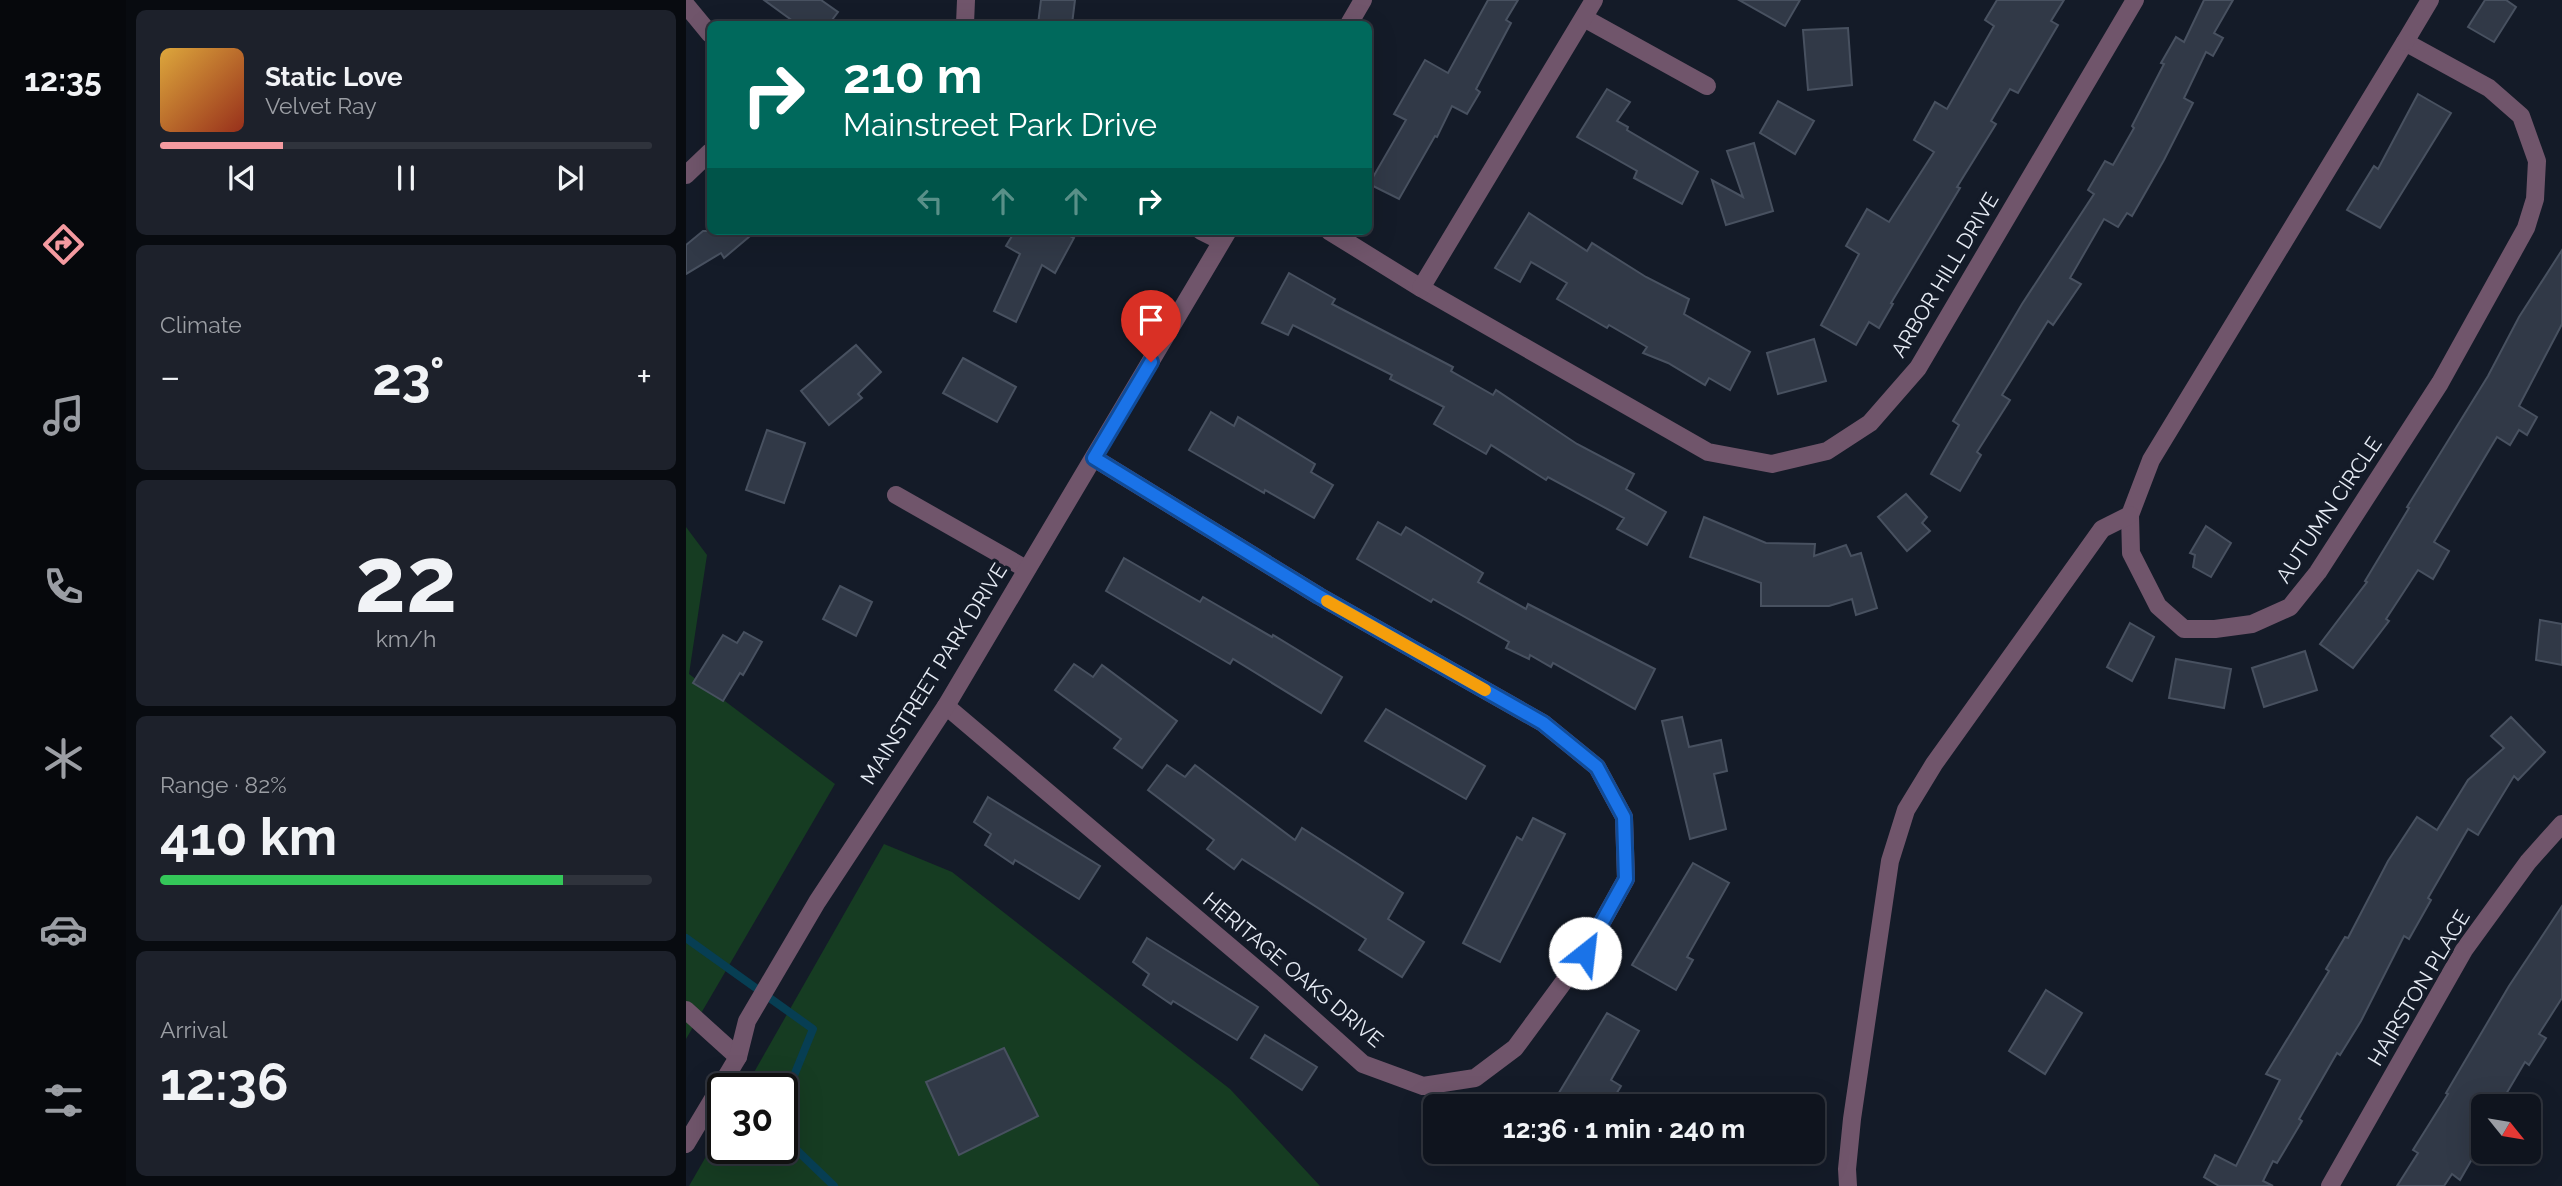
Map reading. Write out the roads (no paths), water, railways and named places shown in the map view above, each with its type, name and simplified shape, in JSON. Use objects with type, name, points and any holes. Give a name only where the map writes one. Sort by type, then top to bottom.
[{"type":"street","points":[[965,21],[966,0]]},
{"type":"street","points":[[1351,21],[1363,0]]},
{"type":"street","points":[[1421,288],[1594,0]]},
{"type":"street","name":"ARBOR HILL DRIVE","points":[[1335,235],[1421,288],[1708,452],[1772,464],[1827,451],[1870,423],[1918,368],[2135,0]]},
{"type":"street","name":"AUTUMN CIRCLE","points":[[2405,42],[2489,88],[2521,116],[2537,160],[2535,199],[2526,228],[2440,383],[2318,572],[2290,607],[2252,624],[2215,629],[2184,629],[2158,606],[2131,553],[2130,515],[2151,460],[2430,0]]},
{"type":"street","points":[[686,5],[707,30]]},
{"type":"street","points":[[1584,18],[1707,86]]},
{"type":"street","points":[[686,175],[707,155]]},
{"type":"street","name":"MAINSTREET PARK DRIVE","points":[[686,1144],[738,1057],[747,1021],[817,902],[946,706],[1224,236]]},
{"type":"street","name":"HERITAGE OAKS DRIVE","points":[[946,706],[1274,984],[1363,1064],[1423,1086],[1475,1078],[1515,1048],[1585,953],[1626,879],[1624,817],[1597,767],[1543,723],[1319,596],[1094,458]]},
{"type":"street","points":[[896,495],[1026,569]]},
{"type":"street","points":[[1848,1186],[1852,1119],[1890,862],[1906,810],[1934,764],[2102,529],[2130,515]]},
{"type":"street","name":"HAIRSTON PLACE","points":[[2330,1186],[2464,950],[2528,862],[2562,824]]},
{"type":"street","points":[[686,1010],[738,1057]]},
{"type":"waterway","points":[[686,938],[813,1029],[795,1073]]},
{"type":"waterway","points":[[798,1151],[834,1186]]}]
